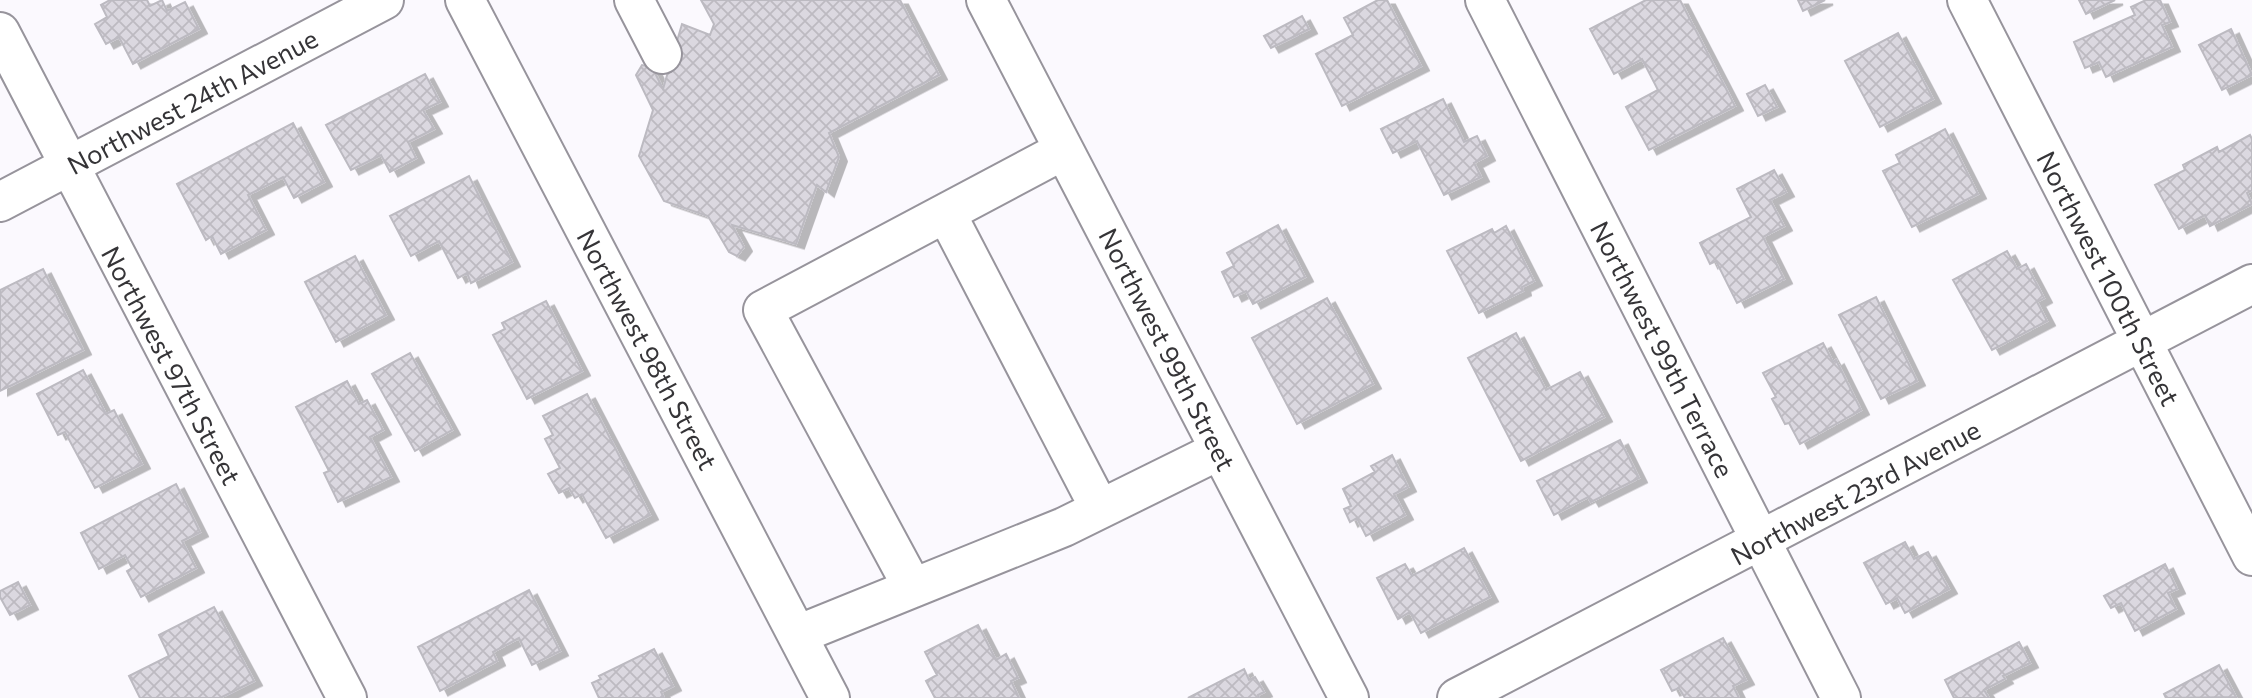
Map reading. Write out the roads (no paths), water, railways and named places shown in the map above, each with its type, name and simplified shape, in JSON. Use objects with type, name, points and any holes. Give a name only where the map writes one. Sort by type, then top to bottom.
[{"type":"street","name":"Northwest 24th Avenue","points":[[0,202],[384,0]]},
{"type":"street","name":"Northwest 98th Street","points":[[465,0],[830,698]]},
{"type":"street","points":[[634,0],[662,54]]},
{"type":"street","name":"Northwest 99th Street","points":[[986,0],[1349,698]]},
{"type":"street","name":"Northwest 99th Terrace","points":[[1485,0],[1841,698]]},
{"type":"street","name":"Northwest 100th Street","points":[[1967,0],[2252,556]]},
{"type":"street","name":"Northwest 97th Street","points":[[0,32],[347,698]]},
{"type":"street","points":[[914,588],[763,310],[1064,150]]},
{"type":"street","points":[[946,213],[1100,509]]},
{"type":"street","name":"Northwest 23rd Avenue","points":[[1457,698],[2252,285]]},
{"type":"street","points":[[797,635],[1064,527],[1220,450]]}]
